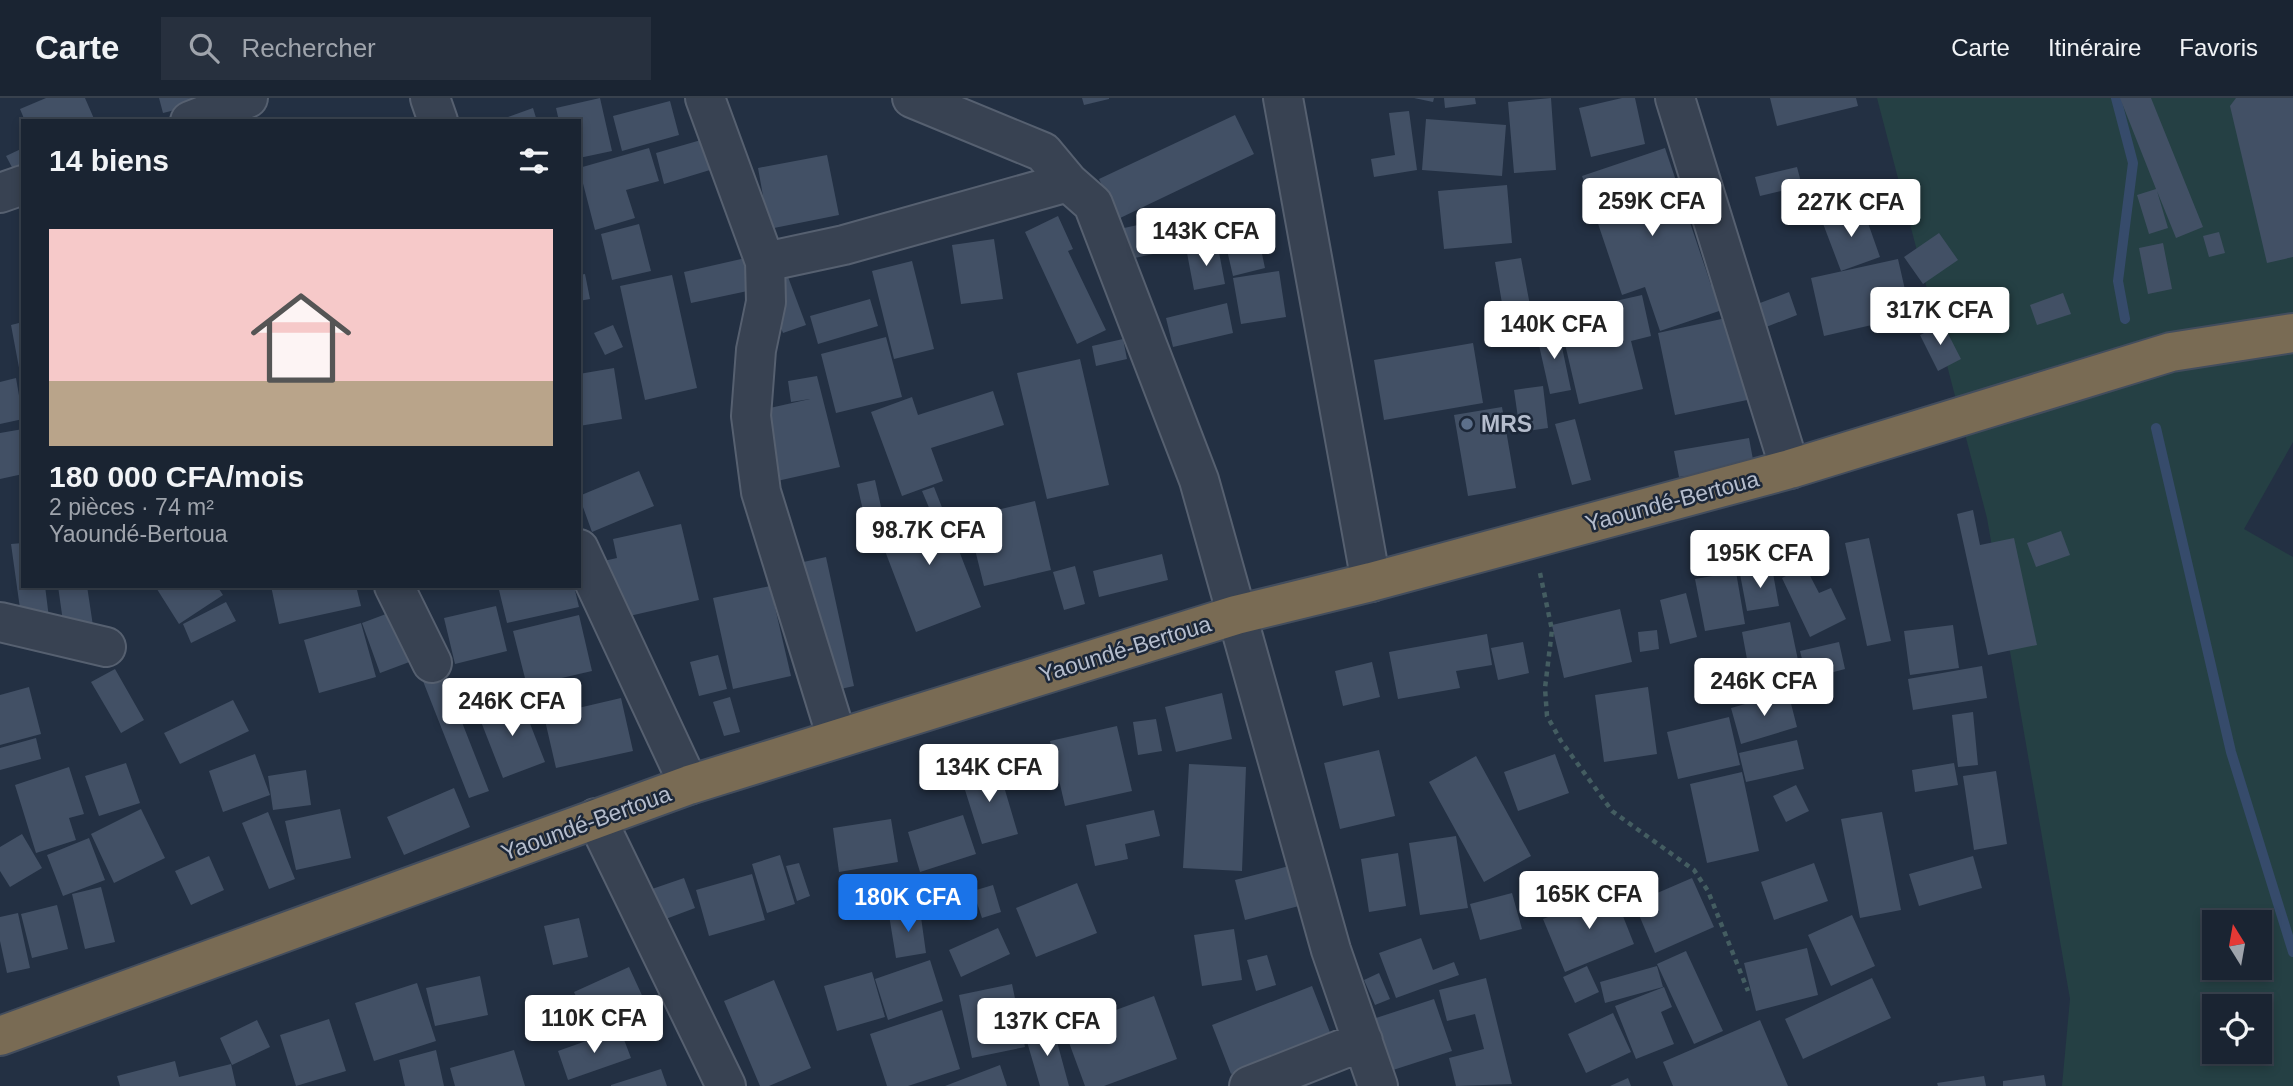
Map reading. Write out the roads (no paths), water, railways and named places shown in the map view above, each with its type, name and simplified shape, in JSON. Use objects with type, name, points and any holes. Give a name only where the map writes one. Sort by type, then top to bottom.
[{"type":"highway","name":"Yaoundé-Bertoua","points":[[0,1036],[689,785],[1236,615],[1371,582],[1790,469],[2171,352],[2283,335]]},
{"type":"street","points":[[195,119],[248,98]]},
{"type":"street","points":[[430,98],[437,119]]},
{"type":"street","points":[[705,98],[765,262],[766,302],[756,350],[751,416],[761,492],[836,738]]},
{"type":"street","points":[[912,98],[1043,152],[1068,182],[1094,204],[1199,480],[1331,950],[1378,1086]]},
{"type":"street","points":[[1283,98],[1371,582]]},
{"type":"street","points":[[1675,98],[1790,469]]},
{"type":"street","points":[[765,262],[844,244],[1068,182]]},
{"type":"street","points":[[0,193],[21,185]]},
{"type":"street","points":[[581,553],[689,785]]},
{"type":"street","points":[[395,588],[432,663]]},
{"type":"street","points":[[0,622],[106,647]]},
{"type":"street","points":[[596,818],[726,1086]]},
{"type":"street","points":[[1249,1086],[1363,1041]]},
{"type":"waterway","points":[[2116,98],[2133,163],[2118,281],[2125,319]]},
{"type":"waterway","points":[[2156,428],[2231,752],[2293,952]]},
{"type":"place","name":"MRS","points":[[1467,424]]}]
